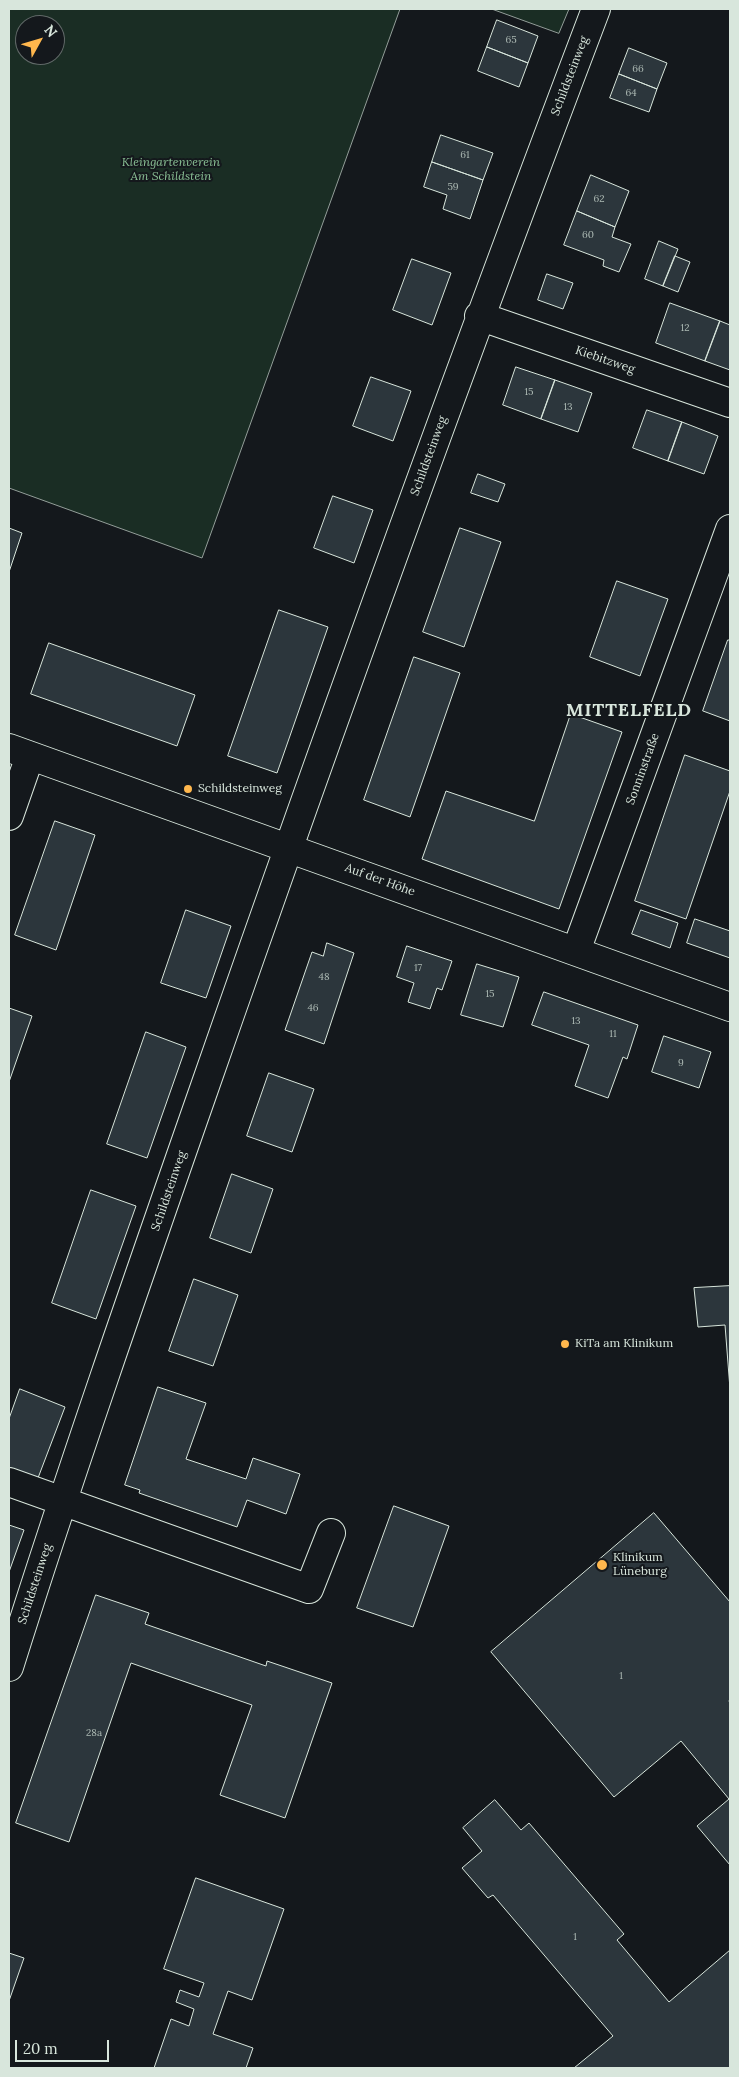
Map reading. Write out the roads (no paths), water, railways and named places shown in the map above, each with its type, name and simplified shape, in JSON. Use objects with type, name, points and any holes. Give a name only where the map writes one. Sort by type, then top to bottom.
[{"type":"street","name":"Schildsteinweg","points":[[9,1667],[61,1500],[288,847],[479,316],[596,9]]},
{"type":"street","name":"Kiebitzweg","points":[[479,316],[730,403]]},
{"type":"street","name":"Sonninstraße","points":[[576,951],[730,529]]},
{"type":"street","name":"Auf der Höhe","points":[[9,816],[19,752],[730,1006]]},
{"type":"street","points":[[9,1482],[309,1589],[331,1533]]},
{"type":"place","name":"Schildsteinweg","points":[[188,789]]},
{"type":"place","name":"KiTa am Klinikum","points":[[565,1344]]},
{"type":"place","name":"Klinikum Lüneburg","points":[[602,1565]]},
{"type":"district","name":"MITTELFELD","points":[[629,711]]},
{"type":"park label","name":"Kleingartenverein Am Schildstein","points":[[171,170]]}]
